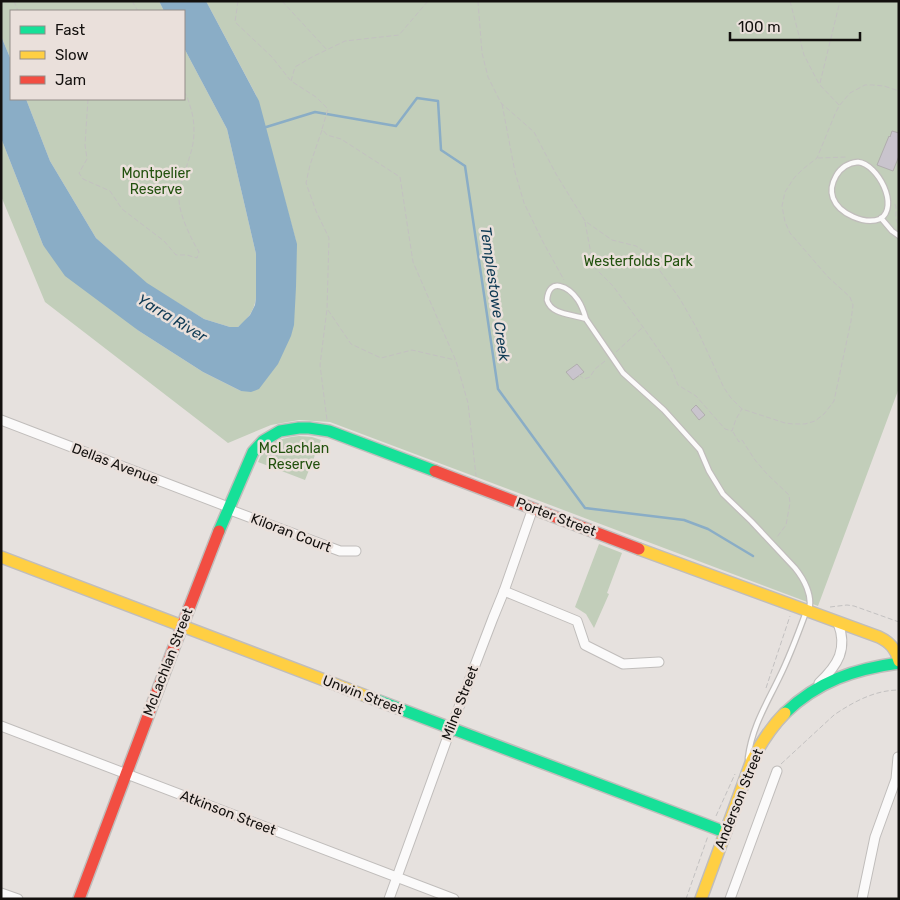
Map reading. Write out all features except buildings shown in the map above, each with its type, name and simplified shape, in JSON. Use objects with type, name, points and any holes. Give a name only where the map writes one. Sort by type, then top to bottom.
[{"type":"street","name":"Dellas Avenue","points":[[1,420],[228,508]]},
{"type":"street","name":"Porter Street","points":[[272,435],[282,430],[300,427],[328,431],[886,640],[894,648],[899,662]]},
{"type":"street","name":"McLachlan Street","points":[[79,899],[228,508],[255,448],[272,435]]},
{"type":"street","name":"Kiloran Court","points":[[228,508],[340,551],[356,551]]},
{"type":"street","name":"Milne Street","points":[[389,899],[450,728],[504,591],[534,508]]},
{"type":"street","name":"Unwin Street","points":[[1,557],[725,832]]},
{"type":"street","points":[[504,591],[577,621],[585,645],[623,664],[659,662]]},
{"type":"street","points":[[810,692],[826,677],[838,660],[842,635],[838,622]]},
{"type":"street","name":"Anderson Street","points":[[700,899],[725,832],[742,770],[770,729],[781,716],[810,692],[830,680],[855,670],[899,662]]},
{"type":"street","name":"Atkinson Street","points":[[1,726],[454,899]]},
{"type":"street","points":[[862,899],[875,837],[896,779],[898,757]]},
{"type":"street","name":"Anderson Street","points":[[730,899],[777,771]]},
{"type":"street","points":[[1,892],[18,899]]},
{"type":"lane","points":[[858,162],[866,164],[889,189],[892,203],[886,215],[882,218],[870,220],[856,218],[847,213],[833,199],[833,183],[843,166],[858,162]]},
{"type":"lane","points":[[882,218],[892,231],[899,236]]},
{"type":"lane","points":[[586,319],[551,308],[547,300],[550,290],[555,286],[562,286],[570,291],[580,304],[586,319],[623,373],[664,410],[700,450],[709,471],[724,494],[795,568],[802,579],[810,600],[808,611],[786,662],[756,724],[742,770]]},
{"type":"path","points":[[238,1],[236,22],[272,57],[291,81],[316,97],[328,109],[306,183],[316,211],[329,238],[326,309],[320,365],[328,431]]},
{"type":"path","points":[[282,1],[327,50]]},
{"type":"path","points":[[291,81],[296,67],[346,41],[398,35],[428,1]]},
{"type":"path","points":[[478,1],[482,53],[488,77],[501,103],[515,172],[524,202],[570,291]]},
{"type":"path","points":[[790,1],[804,55],[819,84],[840,106]]},
{"type":"path","points":[[819,84],[840,1]]},
{"type":"path","points":[[585,221],[612,240],[636,246],[648,254],[680,299],[696,327],[724,388],[742,409],[784,423],[805,424],[815,421],[824,414],[834,400],[853,305],[850,297],[828,277],[795,240],[783,215],[782,206],[785,192],[803,169],[817,158],[840,106],[850,93],[865,85],[879,85],[899,91]]},
{"type":"path","points":[[88,100],[85,145],[87,159],[79,173],[83,179],[110,191],[122,209],[164,241],[176,255],[187,255],[197,258],[199,252],[190,238],[178,199],[192,150],[194,120],[188,96],[185,93]]},
{"type":"path","points":[[501,103],[534,132],[556,174],[585,221],[595,268],[613,286],[643,327],[671,368],[678,385],[696,396],[725,429],[732,431],[739,442],[742,440],[766,474],[789,495],[790,503],[786,525],[772,543]]},
{"type":"path","points":[[322,129],[327,135],[341,139],[400,177],[414,262],[456,361],[468,403],[477,487]]},
{"type":"path","points":[[817,158],[846,157]]},
{"type":"path","points":[[892,203],[896,207],[896,220],[899,225]]},
{"type":"path","points":[[326,309],[351,344],[381,358],[412,350],[456,361]]},
{"type":"path","points":[[633,336],[643,327]]},
{"type":"path","points":[[732,431],[742,409]]},
{"type":"path","points":[[830,607],[850,605],[899,622]]},
{"type":"path","points":[[765,690],[794,606]]},
{"type":"path","points":[[777,771],[786,758],[834,715],[875,694],[899,690]]},
{"type":"path","points":[[686,899],[711,828],[742,770]]},
{"type":"green space","points":[[1,1],[159,1],[164,10],[10,10],[10,58],[1,36]]},
{"type":"green space","name":"Westerfolds Park","points":[[206,1],[899,1],[899,388],[818,606],[330,422],[299,420],[271,425],[228,443],[45,302],[1,196],[1,138],[43,245],[139,331],[203,372],[241,391],[296,287],[296,241],[256,95]]},
{"type":"green space","name":"Montpelier Reserve","points":[[185,50],[227,129],[256,254],[256,298],[254,307],[245,321],[238,327],[230,327],[204,319],[147,284],[96,238],[50,161],[26,100],[185,100]]},
{"type":"green space","name":"McLachlan Reserve","points":[[299,436],[321,440],[305,480],[258,462],[269,445],[285,438]]},
{"type":"green space","points":[[599,544],[622,553],[607,593],[609,594],[594,628],[586,614],[575,607]]},
{"type":"water","name":"Yarra River","points":[[159,1],[206,1],[259,101],[297,244],[294,325],[291,336],[278,364],[259,389],[251,392],[241,391],[203,372],[139,331],[65,276],[43,245],[1,138],[1,36],[10,58],[10,100],[26,100],[50,161],[96,238],[147,283],[204,319],[230,327],[238,327],[250,315],[255,305],[256,254],[227,129],[185,50],[185,10],[164,10]]},
{"type":"waterway","name":"Templestowe Creek","points":[[263,128],[315,112],[396,126],[417,98],[438,101],[441,150],[465,166],[498,389],[585,508],[684,520],[708,529],[753,556]]},
{"type":"traffic: fast","points":[[219,531],[253,452],[263,441],[280,431],[299,428],[329,431],[435,471]]},
{"type":"traffic: fast","points":[[785,713],[811,693],[838,678],[867,669],[899,663]]},
{"type":"traffic: fast","points":[[366,696],[725,832]]},
{"type":"traffic: slow","points":[[639,549],[879,637],[892,646],[899,661]]},
{"type":"traffic: slow","points":[[1,557],[366,696]]},
{"type":"traffic: slow","points":[[701,899],[752,760],[767,735],[785,713]]},
{"type":"traffic: jam","points":[[435,471],[639,549]]},
{"type":"traffic: jam","points":[[79,899],[219,531]]}]
